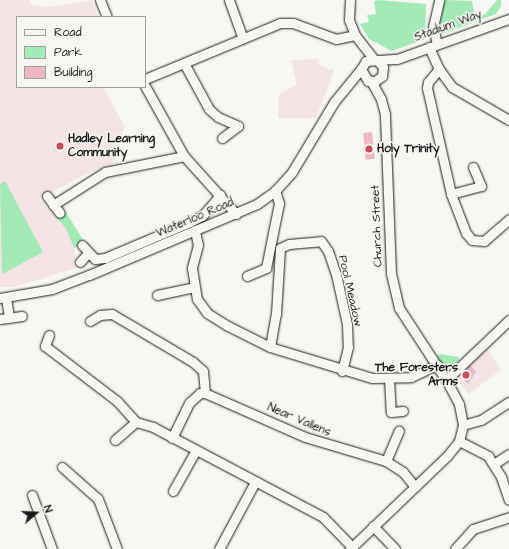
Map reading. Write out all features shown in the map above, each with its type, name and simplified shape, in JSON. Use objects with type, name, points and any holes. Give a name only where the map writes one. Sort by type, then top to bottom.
[{"type":"street","points":[[229,0],[243,39]]},
{"type":"street","points":[[350,0],[350,20],[356,38],[361,68],[370,81]]},
{"type":"street","points":[[439,0],[433,27],[433,46],[439,70],[452,87],[509,120]]},
{"type":"street","points":[[102,1],[107,16]]},
{"type":"street","name":"Stadium Way","points":[[375,60],[397,59],[509,19]]},
{"type":"street","points":[[146,79],[185,65],[280,23],[293,22],[336,39],[356,38]]},
{"type":"street","points":[[347,87],[379,79],[383,72],[356,38]]},
{"type":"street","name":"Stadium Way","points":[[383,72],[397,59]]},
{"type":"street","points":[[361,68],[366,60],[375,60]]},
{"type":"street","points":[[185,65],[209,109],[218,117],[238,126],[222,138]]},
{"type":"street","name":"Waterloo Road","points":[[3,298],[52,289],[236,214],[275,191],[292,172],[361,68]]},
{"type":"street","points":[[439,70],[428,82],[428,92],[451,194],[466,233],[472,240],[488,240],[509,218]]},
{"type":"street","name":"Church Street","points":[[370,81],[381,99],[385,114],[391,273],[399,308],[437,365],[459,404],[462,425],[459,441]]},
{"type":"street","points":[[146,88],[184,156],[236,214]]},
{"type":"street","points":[[53,205],[105,172],[184,156]]},
{"type":"street","points":[[451,194],[481,186],[473,168]]},
{"type":"street","points":[[247,276],[266,268],[279,203],[275,191]]},
{"type":"street","points":[[82,245],[95,259],[105,258],[148,241],[202,216],[220,195]]},
{"type":"street","points":[[47,196],[60,213]]},
{"type":"street","points":[[195,231],[198,245],[192,268],[194,287],[197,299],[207,313],[270,347],[342,371],[389,378],[411,377],[437,365]]},
{"type":"street","name":"Pool Meadow","points":[[270,347],[276,314],[280,248],[289,244],[321,241],[328,251],[336,274],[347,324],[348,347],[342,371]]},
{"type":"street","points":[[80,262],[88,253]]},
{"type":"street","points":[[157,295],[194,287]]},
{"type":"street","points":[[3,298],[4,319],[22,316]]},
{"type":"street","points":[[100,305],[103,315]]},
{"type":"street","points":[[90,321],[103,315],[112,314],[199,366],[205,380],[205,393],[200,393],[189,403],[172,438]]},
{"type":"street","points":[[446,380],[509,320]]},
{"type":"street","points":[[49,335],[45,346],[117,402],[136,422],[196,450],[323,517],[351,548],[415,487],[459,441],[479,449],[494,464],[509,500]]},
{"type":"street","points":[[389,378],[391,412],[403,411]]},
{"type":"street","name":"Near Vallens","points":[[205,393],[305,437],[386,461],[403,472],[415,487]]},
{"type":"street","points":[[462,425],[481,420],[509,402]]},
{"type":"street","points":[[115,440],[136,422]]},
{"type":"street","points":[[386,461],[399,431]]},
{"type":"street","points":[[173,491],[196,450]]},
{"type":"street","points":[[494,464],[509,454]]},
{"type":"street","points":[[62,467],[98,499],[117,549]]},
{"type":"street","points":[[219,549],[255,482]]},
{"type":"street","points":[[32,495],[52,549]]},
{"type":"street","points":[[455,549],[473,529],[509,517]]},
{"type":"street","points":[[373,526],[395,549]]},
{"type":"shaded area","name":"Hadley Learning Community","points":[[0,0],[30,0],[31,5],[47,7],[92,0],[98,16],[16,16],[16,88],[104,88],[125,127],[113,164],[92,171],[39,199],[67,230],[74,246],[76,268],[14,287],[0,287]]},
{"type":"shaded area","points":[[318,59],[319,64],[329,70],[335,69],[316,118],[278,118],[279,94],[297,85],[291,60]]},
{"type":"shaded area","points":[[486,347],[501,370],[469,394],[455,378]]},
{"type":"green space","points":[[377,0],[426,4],[425,39],[392,51],[369,39],[360,24],[369,22],[367,15],[376,14],[374,2]]},
{"type":"green space","points":[[446,0],[472,1],[475,18],[485,14],[497,0],[501,0],[501,6],[496,14],[439,35],[436,31],[442,2]]},
{"type":"green space","points":[[5,181],[43,252],[2,274],[0,184]]},
{"type":"green space","points":[[65,211],[85,243],[74,248],[67,230],[56,217]]},
{"type":"green space","points":[[440,354],[459,357],[459,360],[449,368],[443,365],[437,356]]},
{"type":"building","name":"Holy Trinity","points":[[372,132],[375,159],[366,160],[363,133]]},
{"type":"building","name":"The Foresters Arms","points":[[470,365],[476,372],[468,384],[460,375]]},
{"type":"place","name":"Hadley Learning Community","points":[[60,146]]},
{"type":"place","name":"Holy Trinity","points":[[369,149]]},
{"type":"place","name":"The Foresters Arms","points":[[466,375]]}]
